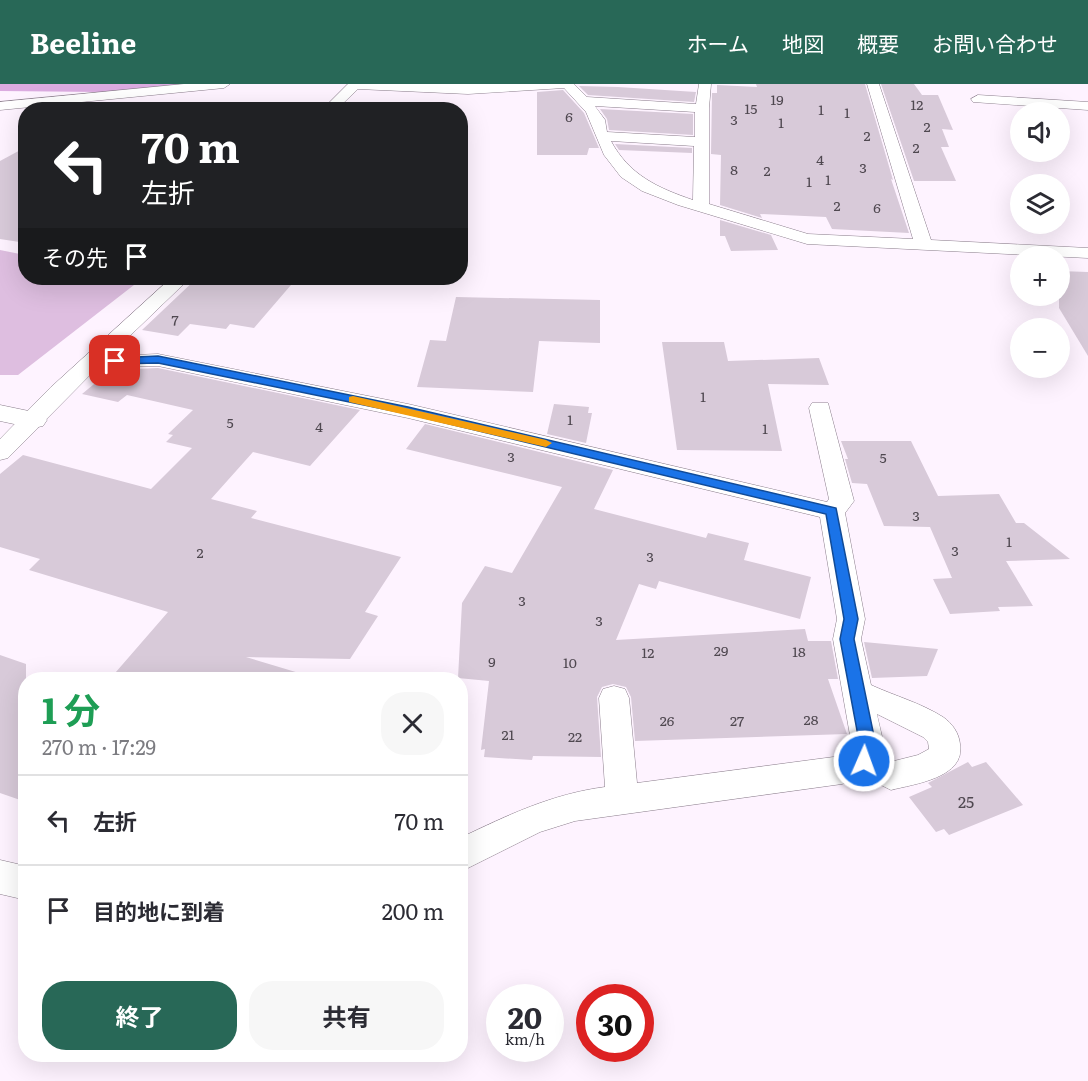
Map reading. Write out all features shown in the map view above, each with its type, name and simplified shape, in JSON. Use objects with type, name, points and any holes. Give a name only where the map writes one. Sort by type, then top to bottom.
[{"type":"street","points":[[41,102],[224,84]]},
{"type":"street","points":[[336,102],[355,84],[468,90],[567,84],[596,115],[598,129],[611,155],[633,179],[660,193],[807,238],[1088,253]]},
{"type":"street","points":[[701,206],[702,108],[705,84]]},
{"type":"street","points":[[873,84],[924,245]]},
{"type":"street","points":[[978,99],[1088,106]]},
{"type":"street","points":[[585,101],[702,108]]},
{"type":"street","points":[[0,106],[18,104]]},
{"type":"street","points":[[603,136],[702,142]]},
{"type":"street","points":[[0,453],[58,393],[89,367],[174,285]]},
{"type":"street","points":[[89,367],[115,361],[158,360],[408,411],[832,511]]},
{"type":"street","points":[[820,408],[842,501],[832,511]]},
{"type":"street","points":[[0,413],[33,420]]},
{"type":"street","points":[[832,511],[851,619],[847,639],[867,741],[864,761]]},
{"type":"street","points":[[858,693],[931,726],[941,734],[946,746],[944,756],[927,767],[891,776],[864,761]]},
{"type":"street","points":[[614,698],[622,799]]},
{"type":"street","points":[[468,852],[531,820],[575,806],[842,770],[864,761]]},
{"type":"street","points":[[0,877],[18,881]]},
{"type":"shaded area","points":[[0,84],[199,84],[101,92],[0,91]]},
{"type":"shaded area","points":[[0,250],[18,254],[18,285],[134,285],[18,375],[0,375]]},
{"type":"building","points":[[756,84],[865,84],[893,180],[891,179],[909,233],[832,229],[826,217],[760,214],[762,218],[720,205],[721,155],[711,154],[712,93],[717,93],[717,85],[757,87]]},
{"type":"building","points":[[881,84],[914,84],[922,95],[938,95],[953,130],[942,129],[949,147],[941,147],[956,181],[914,181]]},
{"type":"building","points":[[579,86],[696,92],[694,102],[588,95]]},
{"type":"building","points":[[563,90],[584,113],[599,148],[589,148],[587,155],[537,155],[537,92]]},
{"type":"building","points":[[600,109],[693,114],[693,135],[609,130],[607,119]]},
{"type":"building","points":[[615,144],[692,148],[692,153],[619,150]]},
{"type":"building","points":[[18,151],[18,242],[0,239],[0,161]]},
{"type":"building","points":[[720,220],[771,235],[778,250],[731,251],[725,236],[720,236]]},
{"type":"building","points":[[1070,271],[1088,272],[1088,356],[1070,326],[1070,318],[1065,318],[1059,306],[1070,306]]},
{"type":"building","points":[[190,285],[291,285],[254,328],[230,324],[226,329],[190,324],[178,336],[142,330]]},
{"type":"building","points":[[456,297],[600,300],[600,343],[539,341],[533,392],[417,387],[430,340],[446,341]]},
{"type":"building","points":[[662,342],[724,342],[728,361],[819,358],[829,385],[768,384],[782,451],[677,450]]},
{"type":"building","points":[[158,368],[360,410],[310,466],[253,452],[211,499],[257,511],[251,518],[401,557],[365,612],[378,616],[350,659],[246,657],[296,672],[116,672],[168,612],[29,570],[40,559],[0,547],[0,474],[23,455],[151,489],[192,448],[166,442],[173,435],[168,434],[193,410],[127,395],[118,402],[82,394],[111,370]]},
{"type":"building","points":[[554,404],[589,407],[588,413],[592,413],[586,443],[547,434]]},
{"type":"building","points":[[425,424],[613,470],[594,509],[706,538],[708,533],[749,543],[744,560],[811,577],[800,619],[659,581],[656,589],[639,584],[616,640],[805,629],[808,641],[831,641],[838,679],[828,679],[847,734],[635,741],[631,697],[626,687],[613,684],[602,687],[597,697],[601,757],[533,756],[532,760],[484,757],[485,749],[481,750],[489,681],[468,679],[468,672],[458,672],[462,603],[485,566],[512,573],[562,487],[406,449]]},
{"type":"building","points":[[841,441],[911,441],[938,496],[999,494],[1016,523],[1024,523],[1070,559],[1006,561],[1033,606],[998,607],[1000,611],[950,614],[933,579],[952,578],[930,527],[884,526],[867,484],[852,483],[845,459],[848,459]]},
{"type":"building","points":[[864,642],[938,649],[927,676],[872,678]]},
{"type":"building","points":[[0,655],[26,664],[26,672],[18,672],[18,799],[0,793]]},
{"type":"building","points":[[968,762],[972,767],[986,762],[1023,805],[949,835],[944,829],[936,832],[909,797],[932,787],[928,783]]},
{"type":"slow traffic","points":[[353,399],[546,443]]},
{"type":"route","points":[[115,361],[158,360],[408,411],[832,511],[851,619],[847,639],[867,741],[864,761]]}]
